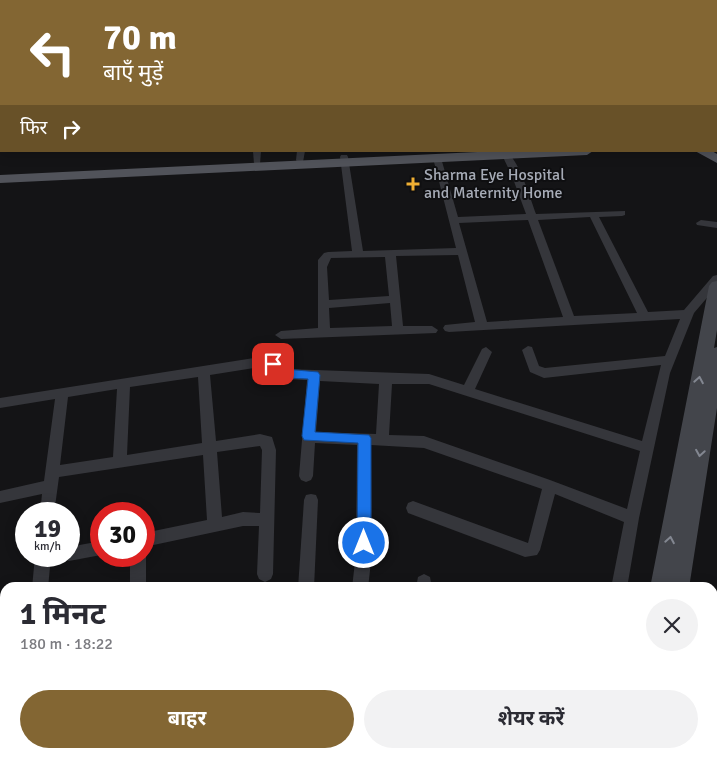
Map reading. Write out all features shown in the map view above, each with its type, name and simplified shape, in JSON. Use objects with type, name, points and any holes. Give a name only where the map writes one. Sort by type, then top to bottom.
[{"type":"main road","points":[[0,179],[463,152]]},
{"type":"main road","points":[[0,174],[257,156],[300,155],[344,160],[566,152]]},
{"type":"main road","points":[[703,152],[717,159]]},
{"type":"street","points":[[506,155],[517,176],[570,320]]},
{"type":"street","points":[[437,158],[482,326]]},
{"type":"street","points":[[344,160],[358,254]]},
{"type":"street","points":[[454,220],[622,213]]},
{"type":"street","points":[[594,214],[645,317]]},
{"type":"street","points":[[701,223],[717,225]]},
{"type":"street","points":[[324,332],[323,260],[333,254],[462,251]]},
{"type":"street","points":[[390,253],[398,330]]},
{"type":"street","points":[[620,582],[647,448],[668,360],[688,314],[717,280]]},
{"type":"street","points":[[662,582],[717,286]]},
{"type":"street","points":[[324,304],[395,299]]},
{"type":"street","points":[[449,328],[688,314]]},
{"type":"street","points":[[281,335],[324,332],[432,330]]},
{"type":"street","points":[[528,350],[534,369],[544,373],[668,360]]},
{"type":"street","points":[[468,391],[486,352]]},
{"type":"street","points":[[679,582],[717,353]]},
{"type":"street","points":[[0,403],[266,362],[273,364],[277,370],[284,374],[386,379],[428,378],[647,448]]},
{"type":"street","points":[[204,371],[215,525]]},
{"type":"street","points":[[306,476],[314,375]]},
{"type":"street","points":[[382,439],[386,379]]},
{"type":"street","points":[[120,462],[124,384]]},
{"type":"street","points":[[48,502],[62,393]]},
{"type":"street","points":[[308,436],[424,442],[550,486],[632,518]]},
{"type":"street","points":[[361,582],[364,553],[364,438]]},
{"type":"street","points":[[0,497],[51,479],[120,462],[260,440],[267,441],[269,450],[265,574]]},
{"type":"street","points":[[413,508],[525,550],[532,550],[536,545],[550,486]]},
{"type":"street","points":[[306,582],[311,500]]},
{"type":"street","points":[[155,538],[243,519],[267,520]]},
{"type":"street","points":[[41,582],[45,567]]},
{"type":"street","points":[[138,567],[138,582]]},
{"type":"place","name":"Sharma Eye Hospital and Maternity Home","points":[[413,184]]},
{"type":"route","points":[[273,364],[277,370],[284,374],[314,375],[308,436],[364,438],[364,543]]}]
